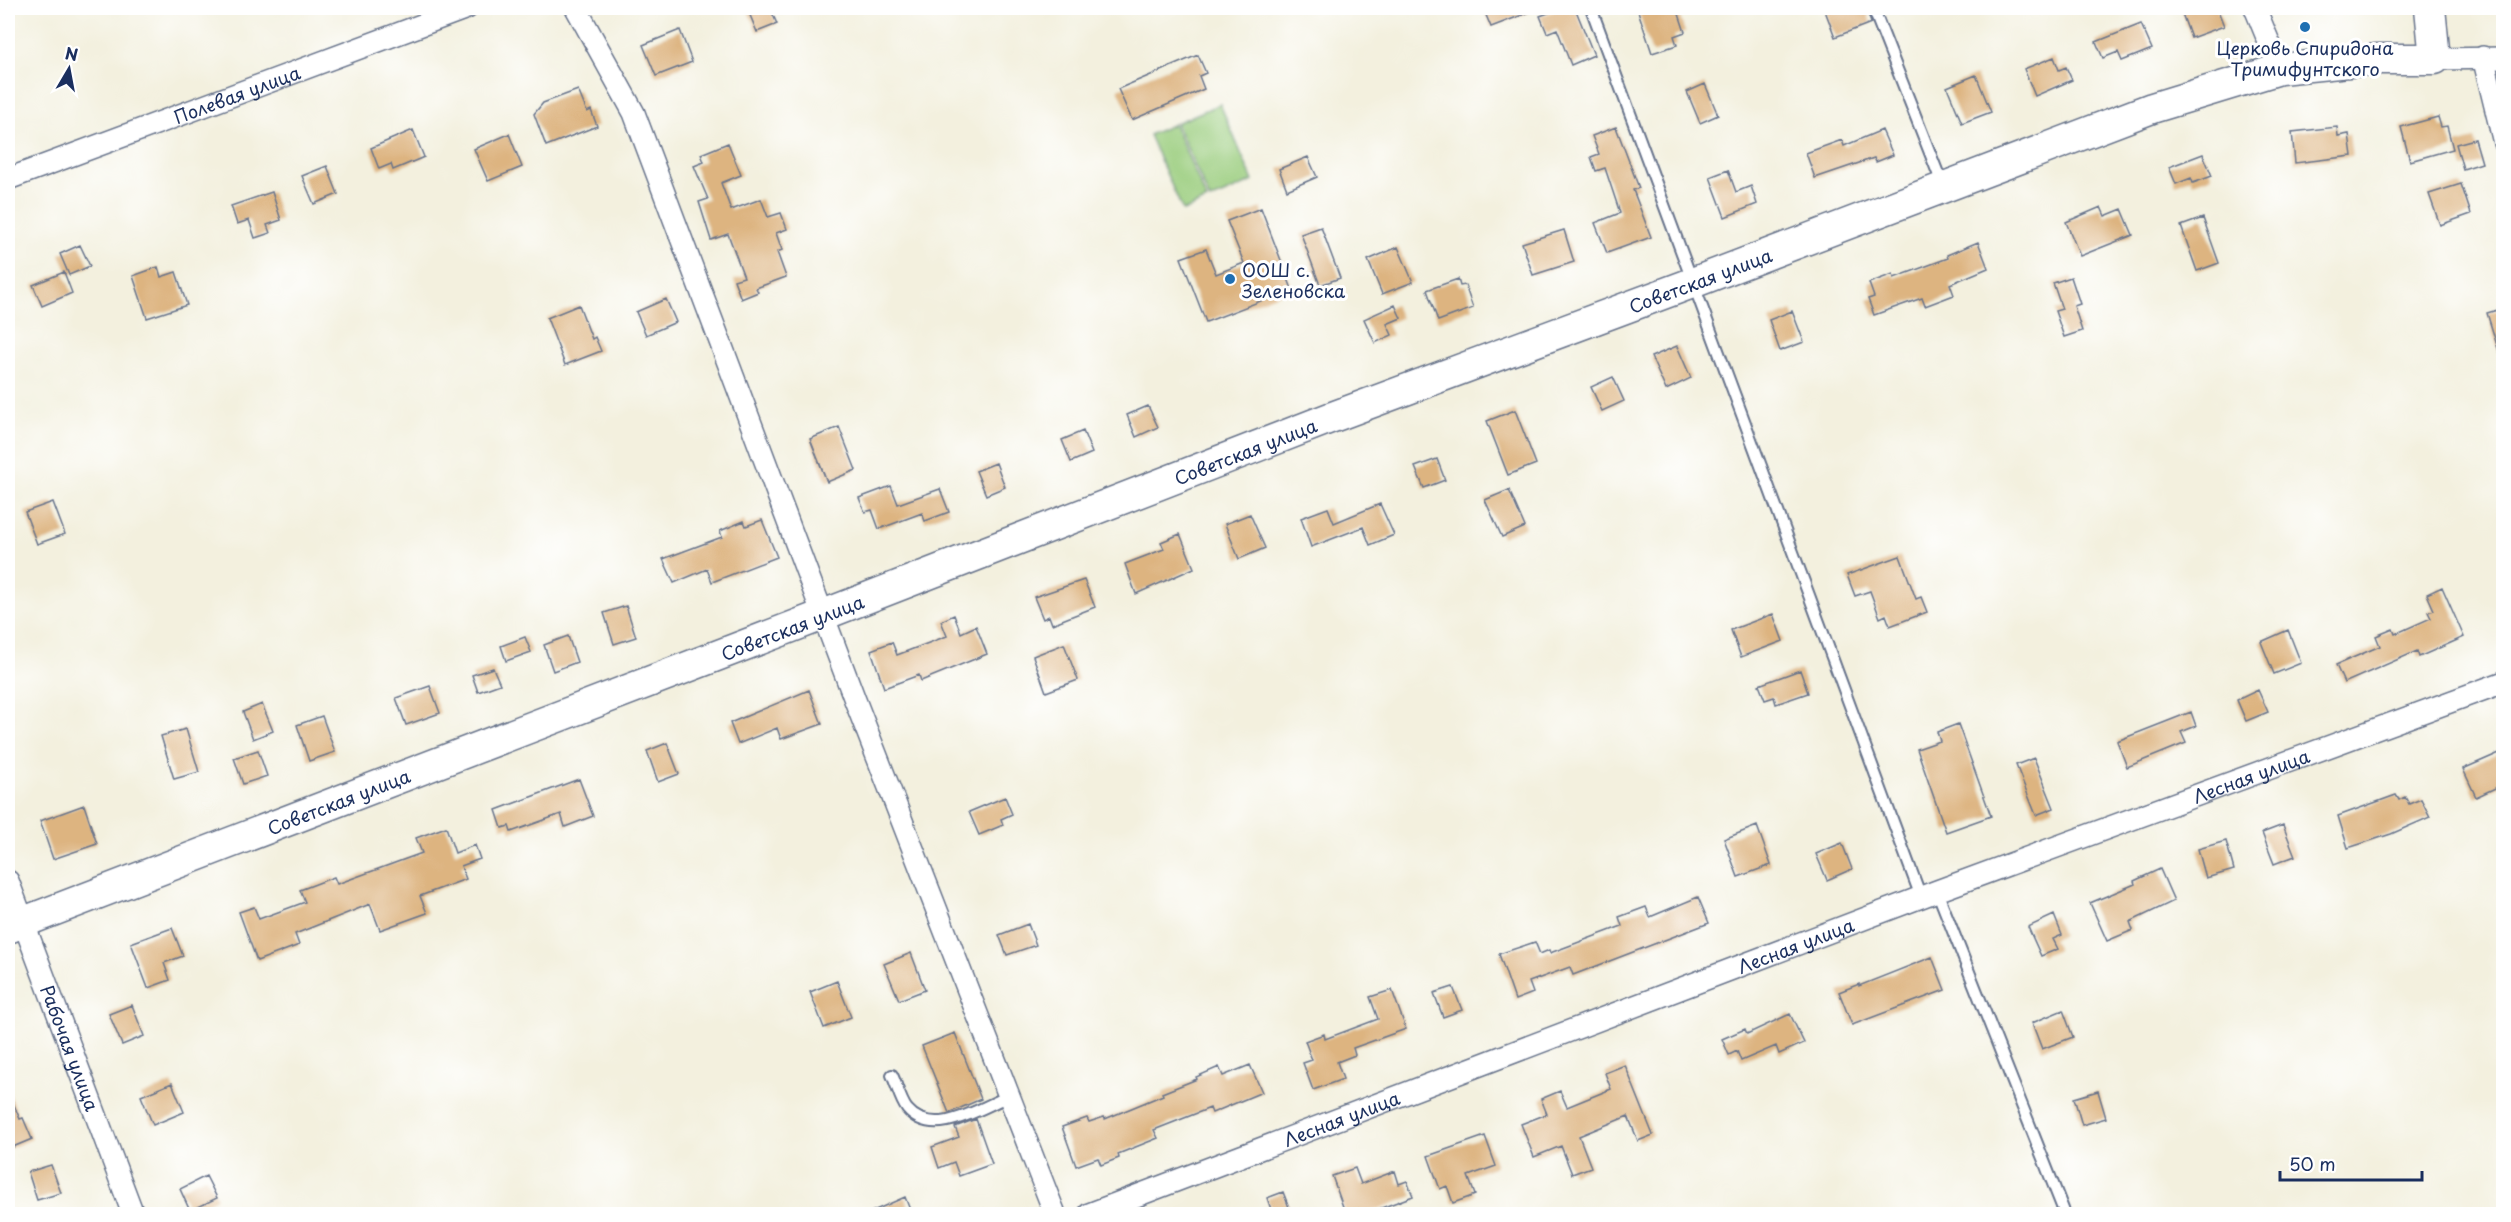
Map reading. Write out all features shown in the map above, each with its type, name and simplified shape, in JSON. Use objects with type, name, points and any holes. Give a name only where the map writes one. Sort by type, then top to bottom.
[{"type":"street","name":"Полевая улица","points":[[8,179],[467,8]]},
{"type":"street","points":[[576,8],[634,113],[823,615],[1055,1215]]},
{"type":"street","points":[[2254,8],[2280,69]]},
{"type":"street","points":[[2430,8],[2435,59]]},
{"type":"street","points":[[2493,58],[2504,143]]},
{"type":"street","name":"Советская улица","points":[[15,925],[1341,414],[2152,108],[2280,69],[2378,59],[2493,58]]},
{"type":"street","name":"Лесная улица","points":[[1089,1215],[1929,894],[2504,682]]},
{"type":"street","name":"Рабочая улица","points":[[8,881],[15,925],[133,1215]]},
{"type":"lane","points":[[1591,8],[1929,894],[2065,1215]]},
{"type":"lane","points":[[1873,8],[1944,187]]},
{"type":"lane","points":[[892,1075],[906,1108],[916,1117],[932,1124],[946,1122],[1009,1096]]},
{"type":"green space","points":[[1220,104],[1253,181],[1210,200],[1176,123]]},
{"type":"green space","points":[[1174,124],[1207,200],[1183,211],[1149,135]]},
{"type":"building","points":[[747,8],[770,8],[777,24],[757,32]]},
{"type":"building","points":[[1483,8],[1538,8],[1538,9],[1491,27]]},
{"type":"building","points":[[1562,8],[1575,8],[1594,55],[1571,65],[1557,29],[1547,33],[1540,16]]},
{"type":"building","points":[[1637,8],[1677,8],[1685,32],[1674,36],[1677,45],[1652,53]]},
{"type":"building","points":[[1824,8],[1866,8],[1871,23],[1835,37]]},
{"type":"building","points":[[2180,8],[2217,8],[2224,26],[2191,38]]},
{"type":"building","points":[[2141,24],[2152,49],[2122,61],[2118,52],[2103,58],[2096,42]]},
{"type":"building","points":[[680,30],[692,62],[656,76],[643,45]]},
{"type":"building","points":[[1198,55],[1206,73],[1199,76],[1204,89],[1132,120],[1118,89]]},
{"type":"building","points":[[2054,57],[2059,70],[2066,67],[2072,80],[2035,96],[2024,69]]},
{"type":"building","points":[[1976,75],[1991,112],[1962,123],[1947,87]]},
{"type":"building","points":[[1705,84],[1718,115],[1700,123],[1687,92]]},
{"type":"building","points":[[578,90],[587,112],[591,110],[597,126],[546,146],[534,114],[543,103]]},
{"type":"building","points":[[2438,117],[2441,127],[2447,126],[2453,149],[2410,161],[2401,127]]},
{"type":"building","points":[[1616,127],[1639,188],[1633,190],[1651,237],[1607,253],[1595,223],[1620,213],[1605,168],[1596,171],[1591,157],[1599,154],[1592,136]]},
{"type":"building","points":[[2337,127],[2338,136],[2349,134],[2352,156],[2295,163],[2292,132]]},
{"type":"building","points":[[413,130],[424,157],[393,170],[391,164],[379,169],[371,148]]},
{"type":"building","points":[[1882,130],[1893,155],[1876,162],[1874,158],[1815,178],[1806,153],[1842,140],[1844,146]]},
{"type":"building","points":[[509,134],[522,167],[488,181],[474,149]]},
{"type":"building","points":[[2475,139],[2482,163],[2463,169],[2456,144]]},
{"type":"building","points":[[728,143],[741,175],[721,183],[731,210],[761,199],[768,217],[781,213],[787,229],[776,233],[782,250],[777,252],[786,277],[756,288],[758,292],[741,299],[734,280],[744,277],[728,234],[711,240],[699,202],[708,199],[694,166],[704,162],[701,154]]},
{"type":"building","points":[[2203,154],[2212,176],[2193,183],[2191,178],[2176,184],[2169,167]]},
{"type":"building","points":[[1308,157],[1317,177],[1287,190],[1279,169]]},
{"type":"building","points":[[327,166],[338,194],[314,204],[302,176]]},
{"type":"building","points":[[1728,170],[1736,192],[1751,186],[1757,204],[1725,217],[1710,177]]},
{"type":"building","points":[[2461,184],[2471,214],[2440,225],[2429,194]]},
{"type":"building","points":[[272,192],[281,220],[267,225],[270,233],[255,238],[249,220],[237,224],[231,206]]},
{"type":"building","points":[[2101,207],[2105,216],[2122,209],[2133,235],[2080,256],[2066,222]]},
{"type":"building","points":[[1261,208],[1292,289],[1206,322],[1181,258],[1206,249],[1216,274],[1244,263],[1227,221]]},
{"type":"building","points":[[2203,218],[2219,263],[2197,271],[2181,226]]},
{"type":"building","points":[[1321,227],[1340,278],[1320,285],[1301,234]]},
{"type":"building","points":[[1564,230],[1574,262],[1533,275],[1522,243]]},
{"type":"building","points":[[1978,242],[1988,268],[1950,284],[1954,295],[1925,306],[1922,298],[1874,315],[1868,299],[1874,297],[1869,283],[1893,274],[1894,278],[1948,258],[1947,255]]},
{"type":"building","points":[[80,245],[90,266],[69,275],[60,254]]},
{"type":"building","points":[[1398,247],[1413,282],[1382,294],[1368,260]]},
{"type":"building","points":[[158,267],[161,277],[176,272],[187,305],[147,318],[133,276]]},
{"type":"building","points":[[64,272],[72,293],[42,306],[33,285]]},
{"type":"building","points":[[2071,277],[2080,304],[2074,306],[2082,331],[2064,337],[2055,311],[2062,309],[2053,283]]},
{"type":"building","points":[[1458,279],[1460,286],[1465,285],[1473,308],[1438,321],[1427,290]]},
{"type":"building","points":[[666,299],[676,322],[646,335],[636,312]]},
{"type":"building","points":[[579,305],[592,339],[595,337],[601,351],[565,365],[547,318]]},
{"type":"building","points":[[1395,305],[1401,318],[1387,324],[1392,335],[1375,343],[1364,319]]},
{"type":"building","points":[[2504,308],[2504,355],[2500,355],[2487,313]]},
{"type":"building","points":[[1792,311],[1804,342],[1780,351],[1769,320]]},
{"type":"building","points":[[1677,346],[1691,378],[1666,390],[1651,357]]},
{"type":"building","points":[[1613,377],[1624,401],[1602,411],[1591,387]]},
{"type":"building","points":[[1148,406],[1158,427],[1136,437],[1127,415]]},
{"type":"building","points":[[1515,410],[1536,464],[1508,475],[1487,421]]},
{"type":"building","points":[[839,427],[856,470],[827,482],[810,439]]},
{"type":"building","points":[[1083,431],[1092,453],[1071,462],[1062,440]]},
{"type":"building","points":[[1437,459],[1445,480],[1424,488],[1415,467]]},
{"type":"building","points":[[996,463],[1005,487],[986,495],[976,471]]},
{"type":"building","points":[[891,486],[898,504],[940,489],[949,512],[925,521],[922,513],[879,529],[872,510],[865,512],[859,498]]},
{"type":"building","points":[[1509,490],[1525,527],[1502,537],[1485,500]]},
{"type":"building","points":[[53,502],[65,534],[37,544],[25,512]]},
{"type":"building","points":[[1380,504],[1394,535],[1370,545],[1363,527],[1311,547],[1301,518],[1328,508],[1334,523]]},
{"type":"building","points":[[1250,514],[1265,548],[1239,559],[1225,524]]},
{"type":"building","points":[[762,520],[777,557],[712,582],[707,569],[674,583],[663,559],[722,537],[720,531],[744,521],[746,526]]},
{"type":"building","points":[[1180,534],[1194,568],[1136,594],[1125,564],[1164,549],[1161,542]]},
{"type":"building","points":[[1900,556],[1916,599],[1921,597],[1927,612],[1890,626],[1886,615],[1880,618],[1870,591],[1855,596],[1847,575]]},
{"type":"building","points":[[1084,580],[1095,607],[1052,624],[1049,616],[1043,619],[1034,597]]},
{"type":"building","points":[[2442,587],[2464,637],[2419,657],[2417,651],[2344,683],[2336,665],[2380,646],[2376,636],[2393,629],[2395,634],[2431,618],[2428,612],[2434,610],[2427,594]]},
{"type":"building","points":[[626,606],[636,637],[614,644],[604,613]]},
{"type":"building","points":[[1773,614],[1783,641],[1741,657],[1731,630]]},
{"type":"building","points":[[954,615],[961,633],[976,626],[987,654],[921,681],[919,675],[884,688],[871,650],[892,642],[897,655],[947,636],[941,621]]},
{"type":"building","points":[[2288,630],[2301,663],[2274,674],[2261,642]]},
{"type":"building","points":[[568,636],[577,662],[553,671],[544,645]]},
{"type":"building","points":[[525,637],[531,652],[506,661],[501,646]]},
{"type":"building","points":[[1064,644],[1078,680],[1046,692],[1033,656]]},
{"type":"building","points":[[493,668],[500,684],[478,692],[472,675]]},
{"type":"building","points":[[1800,670],[1808,693],[1776,704],[1774,697],[1765,700],[1759,685]]},
{"type":"building","points":[[430,686],[440,713],[406,725],[396,698]]},
{"type":"building","points":[[809,690],[822,724],[781,739],[777,728],[738,744],[730,723]]},
{"type":"building","points":[[2258,690],[2268,712],[2246,721],[2237,700]]},
{"type":"building","points":[[262,704],[273,731],[253,739],[243,712]]},
{"type":"building","points":[[2191,712],[2196,726],[2181,732],[2186,743],[2127,767],[2117,741]]},
{"type":"building","points":[[322,716],[335,752],[309,761],[297,725]]},
{"type":"building","points":[[1958,724],[1991,816],[1946,832],[1917,749],[1940,741],[1937,732]]},
{"type":"building","points":[[186,729],[199,772],[174,779],[161,736]]},
{"type":"building","points":[[667,743],[679,774],[658,782],[647,751]]},
{"type":"building","points":[[258,750],[267,776],[243,784],[234,758]]},
{"type":"building","points":[[2504,751],[2504,784],[2476,797],[2463,769]]},
{"type":"building","points":[[2034,758],[2054,808],[2036,815],[2016,765]]},
{"type":"building","points":[[579,779],[593,816],[565,827],[561,814],[511,832],[509,826],[502,828],[496,810]]},
{"type":"building","points":[[2396,795],[2399,800],[2405,797],[2409,804],[2421,799],[2430,817],[2391,834],[2348,848],[2338,816]]},
{"type":"building","points":[[1005,797],[1012,814],[1001,819],[1003,825],[979,835],[969,812]]},
{"type":"building","points":[[84,805],[97,844],[53,859],[40,821]]},
{"type":"building","points":[[2283,825],[2295,856],[2274,864],[2262,833]]},
{"type":"building","points":[[1757,826],[1771,865],[1738,877],[1724,839]]},
{"type":"building","points":[[446,827],[455,853],[475,845],[480,859],[461,866],[466,879],[420,896],[427,913],[380,930],[370,904],[295,934],[299,945],[257,961],[239,912],[254,907],[259,919],[305,902],[300,890],[334,877],[337,884],[422,853],[416,838]]},
{"type":"building","points":[[2226,841],[2234,870],[2206,878],[2198,849]]},
{"type":"building","points":[[1842,843],[1852,869],[1827,880],[1816,854]]},
{"type":"building","points":[[2160,869],[2174,901],[2130,922],[2133,930],[2107,941],[2090,903],[2135,884],[2134,881]]},
{"type":"building","points":[[1698,897],[1709,923],[1573,975],[1570,967],[1529,982],[1533,993],[1515,1000],[1499,954],[1535,942],[1540,954],[1549,950],[1550,953],[1622,926],[1619,917],[1646,907],[1650,917]]},
{"type":"building","points":[[2054,915],[2062,935],[2053,939],[2058,949],[2041,956],[2028,927]]},
{"type":"building","points":[[1028,924],[1036,945],[1007,955],[999,935]]},
{"type":"building","points":[[172,928],[183,956],[164,963],[170,980],[148,988],[131,943]]},
{"type":"building","points":[[911,953],[925,990],[899,1000],[884,964]]},
{"type":"building","points":[[1932,957],[1945,990],[1852,1025],[1839,992]]},
{"type":"building","points":[[837,981],[851,1017],[824,1028],[810,992]]},
{"type":"building","points":[[1453,987],[1462,1010],[1443,1017],[1434,993]]},
{"type":"building","points":[[1392,990],[1406,1029],[1353,1048],[1355,1055],[1337,1062],[1343,1079],[1313,1090],[1303,1063],[1312,1060],[1305,1041],[1324,1034],[1325,1039],[1378,1019],[1370,997]]},
{"type":"building","points":[[132,1005],[144,1036],[122,1045],[109,1014]]},
{"type":"building","points":[[2063,1010],[2073,1037],[2042,1049],[2032,1023]]},
{"type":"building","points":[[1790,1014],[1804,1043],[1779,1054],[1776,1046],[1741,1061],[1737,1051],[1729,1055],[1722,1039],[1745,1029],[1747,1034]]},
{"type":"building","points":[[955,1033],[981,1099],[949,1113],[922,1046]]},
{"type":"building","points":[[1250,1065],[1262,1092],[1212,1113],[1210,1108],[1154,1130],[1158,1138],[1118,1154],[1119,1158],[1101,1165],[1098,1158],[1076,1166],[1062,1127],[1087,1118],[1089,1122],[1104,1117],[1105,1119],[1163,1095],[1162,1093],[1219,1067],[1223,1076]]},
{"type":"building","points":[[1625,1065],[1653,1135],[1638,1141],[1628,1116],[1579,1136],[1591,1167],[1572,1174],[1561,1146],[1534,1157],[1521,1124],[1547,1114],[1541,1099],[1560,1091],[1567,1107],[1611,1089],[1605,1073]]},
{"type":"building","points":[[172,1083],[184,1112],[153,1125],[141,1096]]},
{"type":"building","points":[[8,1091],[32,1139],[8,1149]]},
{"type":"building","points":[[2098,1091],[2106,1118],[2082,1125],[2074,1098]]},
{"type":"building","points":[[976,1119],[992,1164],[959,1176],[954,1162],[939,1168],[932,1147],[959,1137],[955,1127]]},
{"type":"building","points":[[1485,1136],[1496,1166],[1468,1176],[1475,1195],[1453,1203],[1447,1186],[1440,1189],[1428,1156]]},
{"type":"building","points":[[51,1165],[61,1193],[37,1200],[28,1172]]},
{"type":"building","points":[[1355,1168],[1361,1184],[1395,1171],[1399,1184],[1407,1181],[1413,1196],[1363,1215],[1346,1215],[1332,1176]]},
{"type":"building","points":[[206,1176],[217,1198],[190,1211],[180,1189]]},
{"type":"building","points":[[1283,1192],[1292,1215],[1273,1215],[1267,1198]]},
{"type":"building","points":[[905,1197],[912,1215],[864,1215]]},
{"type":"place","name":"Церковь Спиридона Тримифунтского","points":[[2305,27]]},
{"type":"place","name":"ООШ с. Зеленовска","points":[[1230,279]]}]
